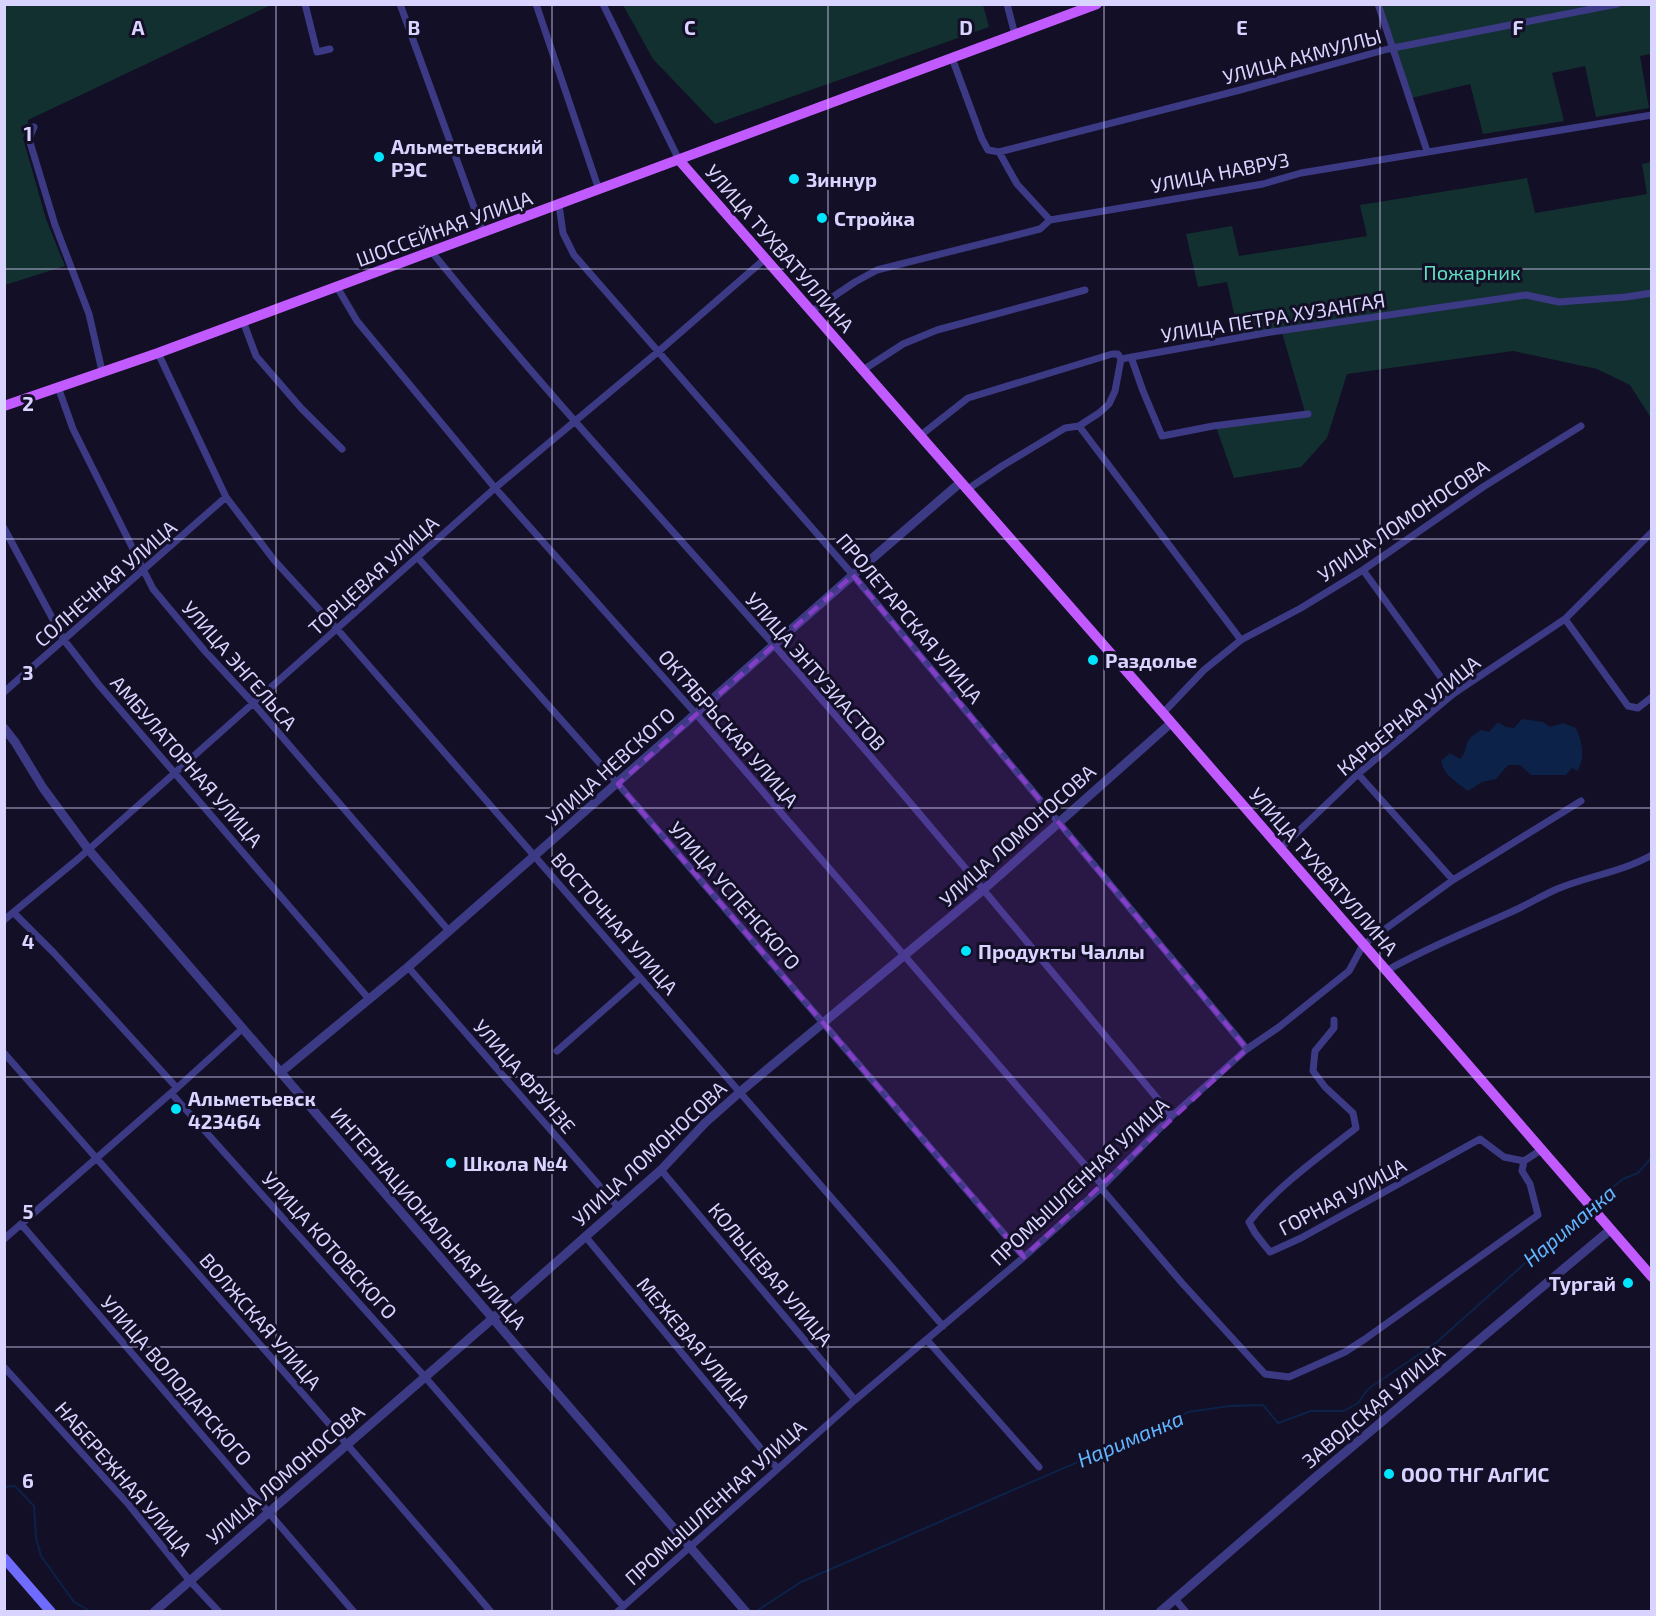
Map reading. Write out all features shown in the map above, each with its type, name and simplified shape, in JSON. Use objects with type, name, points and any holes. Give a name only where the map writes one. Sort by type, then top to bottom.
[{"type":"main road","name":"ШОССЕЙНАЯ УЛИЦА","points":[[4,406],[158,353],[1097,4]]},
{"type":"main road","name":"УЛИЦА ТУХВАТУЛЛИНА","points":[[679,160],[1163,712],[1652,1277]]},
{"type":"main road","points":[[4,1558],[51,1611]]},
{"type":"street","points":[[305,4],[317,52],[330,49]]},
{"type":"street","points":[[400,4],[483,232]]},
{"type":"street","points":[[536,4],[599,190]]},
{"type":"street","name":"УЛИЦА ТУХВАТУЛЛИНА","points":[[603,4],[679,160]]},
{"type":"street","points":[[1007,4],[1015,35]]},
{"type":"street","points":[[1378,4],[1427,151]]},
{"type":"street","name":"УЛИЦА АКМУЛЛЫ","points":[[999,152],[1393,48],[1617,4]]},
{"type":"street","points":[[952,58],[988,150],[999,152],[1017,184],[1050,220]]},
{"type":"street","name":"УЛИЦА НАВРУЗ","points":[[812,311],[877,270],[1040,230],[1050,220],[1263,184],[1301,173],[1427,151],[1652,116]]},
{"type":"street","points":[[34,127],[29,139],[55,225],[89,314],[102,371]]},
{"type":"street","name":"ПРОЛЕТАРСКАЯ УЛИЦА","points":[[559,205],[562,233],[574,255],[853,575],[1247,1049]]},
{"type":"street","name":"УЛИЦА ЭНТУЗИАСТОВ","points":[[431,251],[575,422],[774,645],[1172,1116]]},
{"type":"street","name":"ТОРЦЕВАЯ УЛИЦА","points":[[4,920],[14,914],[88,849],[495,488],[766,258]]},
{"type":"street","name":"ОКТЯБРЬСКАЯ УЛИЦА","points":[[337,287],[357,321],[495,488],[696,714],[1182,1283],[1265,1374],[1289,1377],[1345,1352],[1538,1215],[1530,1184],[1522,1171],[1524,1161]]},
{"type":"street","points":[[863,370],[903,344],[937,330],[1085,290]]},
{"type":"street","name":"УЛИЦА ПЕТРА ХУЗАНГАЯ","points":[[921,435],[969,398],[1112,354],[1118,354],[1121,359],[1265,333],[1526,295],[1559,302],[1652,293]]},
{"type":"street","points":[[243,321],[256,356],[301,408],[342,449]]},
{"type":"street","name":"ВОСТОЧНАЯ УЛИЦА","points":[[158,353],[226,497],[274,560],[337,629],[943,1326]]},
{"type":"street","points":[[1131,357],[1162,436],[1213,426],[1308,414]]},
{"type":"street","points":[[965,486],[1065,429],[1079,426],[1099,413],[1109,404],[1115,391],[1121,359]]},
{"type":"street","name":"УЛИЦА ЭНГЕЛЬСА","points":[[58,387],[73,429],[153,589],[449,931]]},
{"type":"street","points":[[1079,426],[1241,640]]},
{"type":"street","name":"УЛИЦА ЛОМОНОСОВА","points":[[1163,712],[1204,670],[1241,640],[1301,609],[1363,570],[1483,487],[1581,426]]},
{"type":"street","name":"УЛИЦА НЕВСКОГО","points":[[281,1072],[408,967],[853,575],[965,486]]},
{"type":"street","name":"СОЛНЕЧНАЯ УЛИЦА","points":[[4,693],[226,497]]},
{"type":"street","name":"АМБУЛАТОРНАЯ УЛИЦА","points":[[4,528],[64,640],[99,685],[369,999]]},
{"type":"street","name":"КАРЬЕРНАЯ УЛИЦА","points":[[1281,849],[1358,774],[1453,694],[1565,619],[1652,532]]},
{"type":"street","name":"УЛИЦА УСПЕНСКОГО","points":[[418,558],[618,783],[1024,1257]]},
{"type":"street","points":[[1363,570],[1453,694]]},
{"type":"street","points":[[1565,619],[1628,706],[1638,708],[1652,697]]},
{"type":"street","name":"УЛИЦА ЛОМОНОСОВА","points":[[154,1611],[661,1170],[705,1124],[741,1092],[905,957],[1171,723]]},
{"type":"street","name":"ИНТЕРНАЦИОНАЛЬНАЯ УЛИЦА","points":[[4,728],[43,788],[88,849],[746,1611]]},
{"type":"street","points":[[1358,774],[1408,827],[1453,880]]},
{"type":"street","name":"ПРОМЫШЛЕННАЯ УЛИЦА","points":[[617,1611],[855,1400],[1024,1257],[1102,1187],[1172,1116],[1247,1049],[1279,1027],[1349,971],[1363,945],[1453,880],[1581,801]]},
{"type":"street","points":[[1386,971],[1420,951],[1513,912],[1557,889],[1589,877],[1611,872],[1652,855]]},
{"type":"street","name":"УЛИЦА КОТОВСКОГО","points":[[14,914],[54,953],[623,1606]]},
{"type":"street","name":"УЛИЦА ФРУНЗЕ","points":[[408,967],[618,1208]]},
{"type":"street","points":[[556,1051],[640,978]]},
{"type":"street","name":"ГОРНАЯ УЛИЦА","points":[[1334,1020],[1334,1028],[1316,1052],[1313,1071],[1325,1087],[1353,1113],[1356,1128],[1284,1185],[1249,1222],[1270,1252],[1301,1238],[1480,1139],[1504,1157],[1524,1161]]},
{"type":"street","points":[[4,1239],[242,1029]]},
{"type":"street","name":"ВОЛЖСКАЯ УЛИЦА","points":[[4,1053],[348,1443],[491,1611]]},
{"type":"street","points":[[1524,1161],[1541,1150]]},
{"type":"street","name":"КОЛЬЦЕВАЯ УЛИЦА","points":[[661,1170],[855,1400]]},
{"type":"street","name":"УЛИЦА ВОЛОДАРСКОГО","points":[[21,1224],[354,1611]]},
{"type":"street","name":"ЗАВОДСКАЯ УЛИЦА","points":[[1160,1611],[1606,1226]]},
{"type":"street","name":"МЕЖЕВАЯ УЛИЦА","points":[[585,1236],[777,1468]]},
{"type":"street","points":[[927,1340],[1039,1467]]},
{"type":"street","name":"НАБЕРЕЖНАЯ УЛИЦА","points":[[4,1366],[129,1505],[190,1581],[219,1611]]},
{"type":"street","points":[[1175,1599],[1186,1611]]},
{"type":"highlighted area","points":[[853,575],[1247,1049],[1024,1257],[618,784]]},
{"type":"green space","points":[[5,4],[271,5],[28,120],[28,129],[23,138],[46,219],[65,266],[5,285]]},
{"type":"green space","points":[[623,5],[983,5],[989,27],[715,124],[653,59]]},
{"type":"green space","points":[[1375,5],[1651,5],[1651,54],[1640,56],[1649,108],[1596,117],[1585,66],[1552,73],[1564,121],[1483,134],[1470,84],[1407,99]]},
{"type":"green space","name":"Пожарник","points":[[1651,162],[1651,418],[1630,385],[1597,369],[1513,351],[1347,374],[1327,438],[1301,467],[1234,478],[1216,427],[1305,412],[1281,329],[1239,335],[1227,282],[1198,287],[1186,234],[1232,226],[1239,256],[1367,236],[1360,205],[1527,178],[1535,213],[1647,194],[1642,164]]},
{"type":"water","points":[[1522,719],[1543,722],[1550,727],[1563,723],[1576,728],[1582,750],[1577,771],[1572,768],[1566,775],[1531,775],[1520,765],[1508,765],[1496,779],[1482,782],[1468,791],[1445,771],[1441,761],[1450,753],[1460,759],[1474,734],[1481,730],[1489,732],[1498,722],[1506,727],[1514,728]]},
{"type":"waterway","name":"Нариманка","points":[[1593,1203],[1623,1179],[1638,1173],[1652,1157]]},
{"type":"waterway","name":"Нариманка","points":[[755,1612],[801,1582],[1170,1422],[1188,1412],[1229,1406],[1263,1405],[1278,1423],[1311,1411],[1344,1411],[1358,1403],[1368,1389],[1437,1342],[1588,1207]]},
{"type":"waterway","name":"Нариманка","points":[[4,1487],[15,1486],[34,1506],[36,1538],[41,1556],[74,1602],[91,1612]]},
{"type":"place","name":"Альметьевский РЭС","points":[[379,157]]},
{"type":"place","name":"Зиннур","points":[[794,179]]},
{"type":"place","name":"Стройка","points":[[822,218]]},
{"type":"place","name":"Раздолье","points":[[1093,660]]},
{"type":"place","name":"Продукты Чаллы","points":[[966,951]]},
{"type":"place","name":"Альметьевск 423464","points":[[176,1109]]},
{"type":"place","name":"Школа №4","points":[[451,1163]]},
{"type":"place","name":"Тургай","points":[[1628,1283]]},
{"type":"place","name":"ООО ТНГ АлГИС","points":[[1389,1474]]}]
